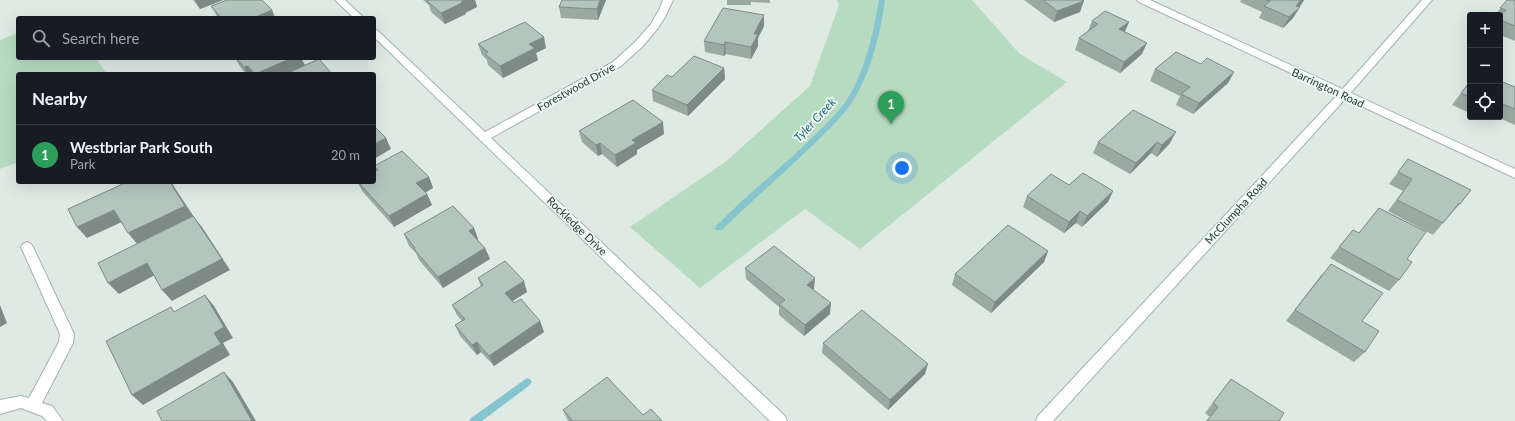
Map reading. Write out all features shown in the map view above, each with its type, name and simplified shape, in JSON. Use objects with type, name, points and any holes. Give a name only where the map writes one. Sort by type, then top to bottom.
[{"type":"street","points":[[340,0],[357,16]]},
{"type":"street","name":"Forestwood Drive","points":[[484,137],[617,64],[632,52],[645,38],[658,20],[668,0]]},
{"type":"street","name":"Barrington Road","points":[[1142,0],[1515,174]]},
{"type":"street","name":"McClumpha Road","points":[[1043,421],[1343,94],[1427,0]]},
{"type":"street","name":"Rockledge Drive","points":[[376,34],[780,421]]},
{"type":"street","points":[[27,247],[67,334],[66,343],[33,405]]},
{"type":"street","points":[[0,407],[21,402],[47,411],[56,421]]},
{"type":"green space","points":[[837,0],[972,0],[1020,54],[1067,82],[860,249],[805,209],[700,288],[630,227],[724,163],[810,86],[839,5]]},
{"type":"green space","points":[[16,34],[16,60],[97,60],[106,72],[16,72],[16,163],[0,169],[0,40]]},
{"type":"building","points":[[227,0],[262,0],[272,10],[258,16],[219,16],[211,6]]},
{"type":"building","points":[[465,0],[461,2],[462,3],[441,13],[427,1]]},
{"type":"building","points":[[562,0],[600,0],[597,9],[559,7]]},
{"type":"building","points":[[1043,0],[1082,0],[1084,1],[1057,11]]},
{"type":"building","points":[[1266,0],[1301,0],[1296,6],[1300,7],[1289,17],[1264,6],[1270,1]]},
{"type":"building","points":[[1507,0],[1515,1],[1515,26],[1503,21],[1503,13],[1506,10],[1500,8]]},
{"type":"building","points":[[723,8],[764,15],[754,34],[758,34],[751,47],[725,42],[724,45],[704,41]]},
{"type":"building","points":[[1105,11],[1129,22],[1119,29],[1147,43],[1124,62],[1079,38],[1098,24],[1092,21]]},
{"type":"building","points":[[525,22],[544,37],[529,44],[535,48],[500,66],[485,54],[488,52],[478,44]]},
{"type":"building","points":[[1176,52],[1201,64],[1207,58],[1234,72],[1199,103],[1181,94],[1190,87],[1155,69]]},
{"type":"building","points":[[694,56],[724,68],[687,105],[652,90],[667,75],[672,77]]},
{"type":"building","points":[[238,60],[287,60],[260,72],[253,72],[248,66],[244,67]]},
{"type":"building","points":[[320,60],[330,72],[293,72],[292,71]]},
{"type":"building","points":[[1503,82],[1515,87],[1515,109],[1503,104]]},
{"type":"building","points":[[1467,86],[1467,96],[1461,93]]},
{"type":"building","points":[[633,100],[663,122],[632,140],[636,143],[615,155],[600,143],[596,145],[579,131]]},
{"type":"building","points":[[1133,110],[1176,132],[1162,145],[1157,142],[1136,163],[1098,142]]},
{"type":"building","points":[[376,128],[386,138],[376,143]]},
{"type":"building","points":[[402,151],[429,177],[416,183],[427,194],[389,216],[360,184],[376,184],[376,171],[378,170],[376,165]]},
{"type":"building","points":[[1408,159],[1471,190],[1443,223],[1397,200],[1412,179],[1398,172]]},
{"type":"building","points":[[1083,173],[1113,191],[1087,216],[1080,211],[1069,222],[1027,196],[1051,174],[1069,185]]},
{"type":"building","points":[[123,184],[171,184],[185,206],[128,233],[114,210],[77,227],[68,209]]},
{"type":"building","points":[[453,206],[474,228],[469,231],[485,248],[438,277],[414,249],[415,248],[404,234]]},
{"type":"building","points":[[1379,208],[1426,232],[1407,259],[1412,262],[1399,280],[1339,247],[1353,230],[1359,233]]},
{"type":"building","points":[[193,216],[222,259],[162,290],[147,263],[108,283],[98,263]]},
{"type":"building","points":[[1008,225],[1048,251],[995,302],[955,274]]},
{"type":"building","points":[[774,246],[815,278],[807,285],[831,303],[805,325],[779,304],[785,300],[745,268]]},
{"type":"building","points":[[505,261],[524,281],[505,293],[514,303],[521,299],[540,321],[489,356],[477,342],[472,345],[455,325],[465,319],[452,305],[483,285],[478,278]]},
{"type":"building","points":[[1331,264],[1383,293],[1362,321],[1379,331],[1365,352],[1295,310]]},
{"type":"building","points":[[205,295],[224,327],[214,333],[221,344],[132,395],[106,341],[171,307],[174,312]]},
{"type":"building","points":[[862,310],[928,364],[890,400],[823,343]]},
{"type":"building","points":[[224,372],[252,421],[162,421],[157,411]]},
{"type":"building","points":[[607,377],[643,415],[651,409],[662,421],[573,421],[563,410]]},
{"type":"building","points":[[1231,379],[1284,413],[1279,421],[1207,421],[1218,407],[1213,403]]},
{"type":"waterway","name":"Tyler Creek","points":[[719,228],[744,203],[809,145],[848,103],[862,76],[866,64],[878,24],[882,0]]},
{"type":"waterway","name":"Tyler Creek","points":[[474,421],[527,382]]},
{"type":"place","name":"Westbriar Park South","points":[[891,124]]}]
